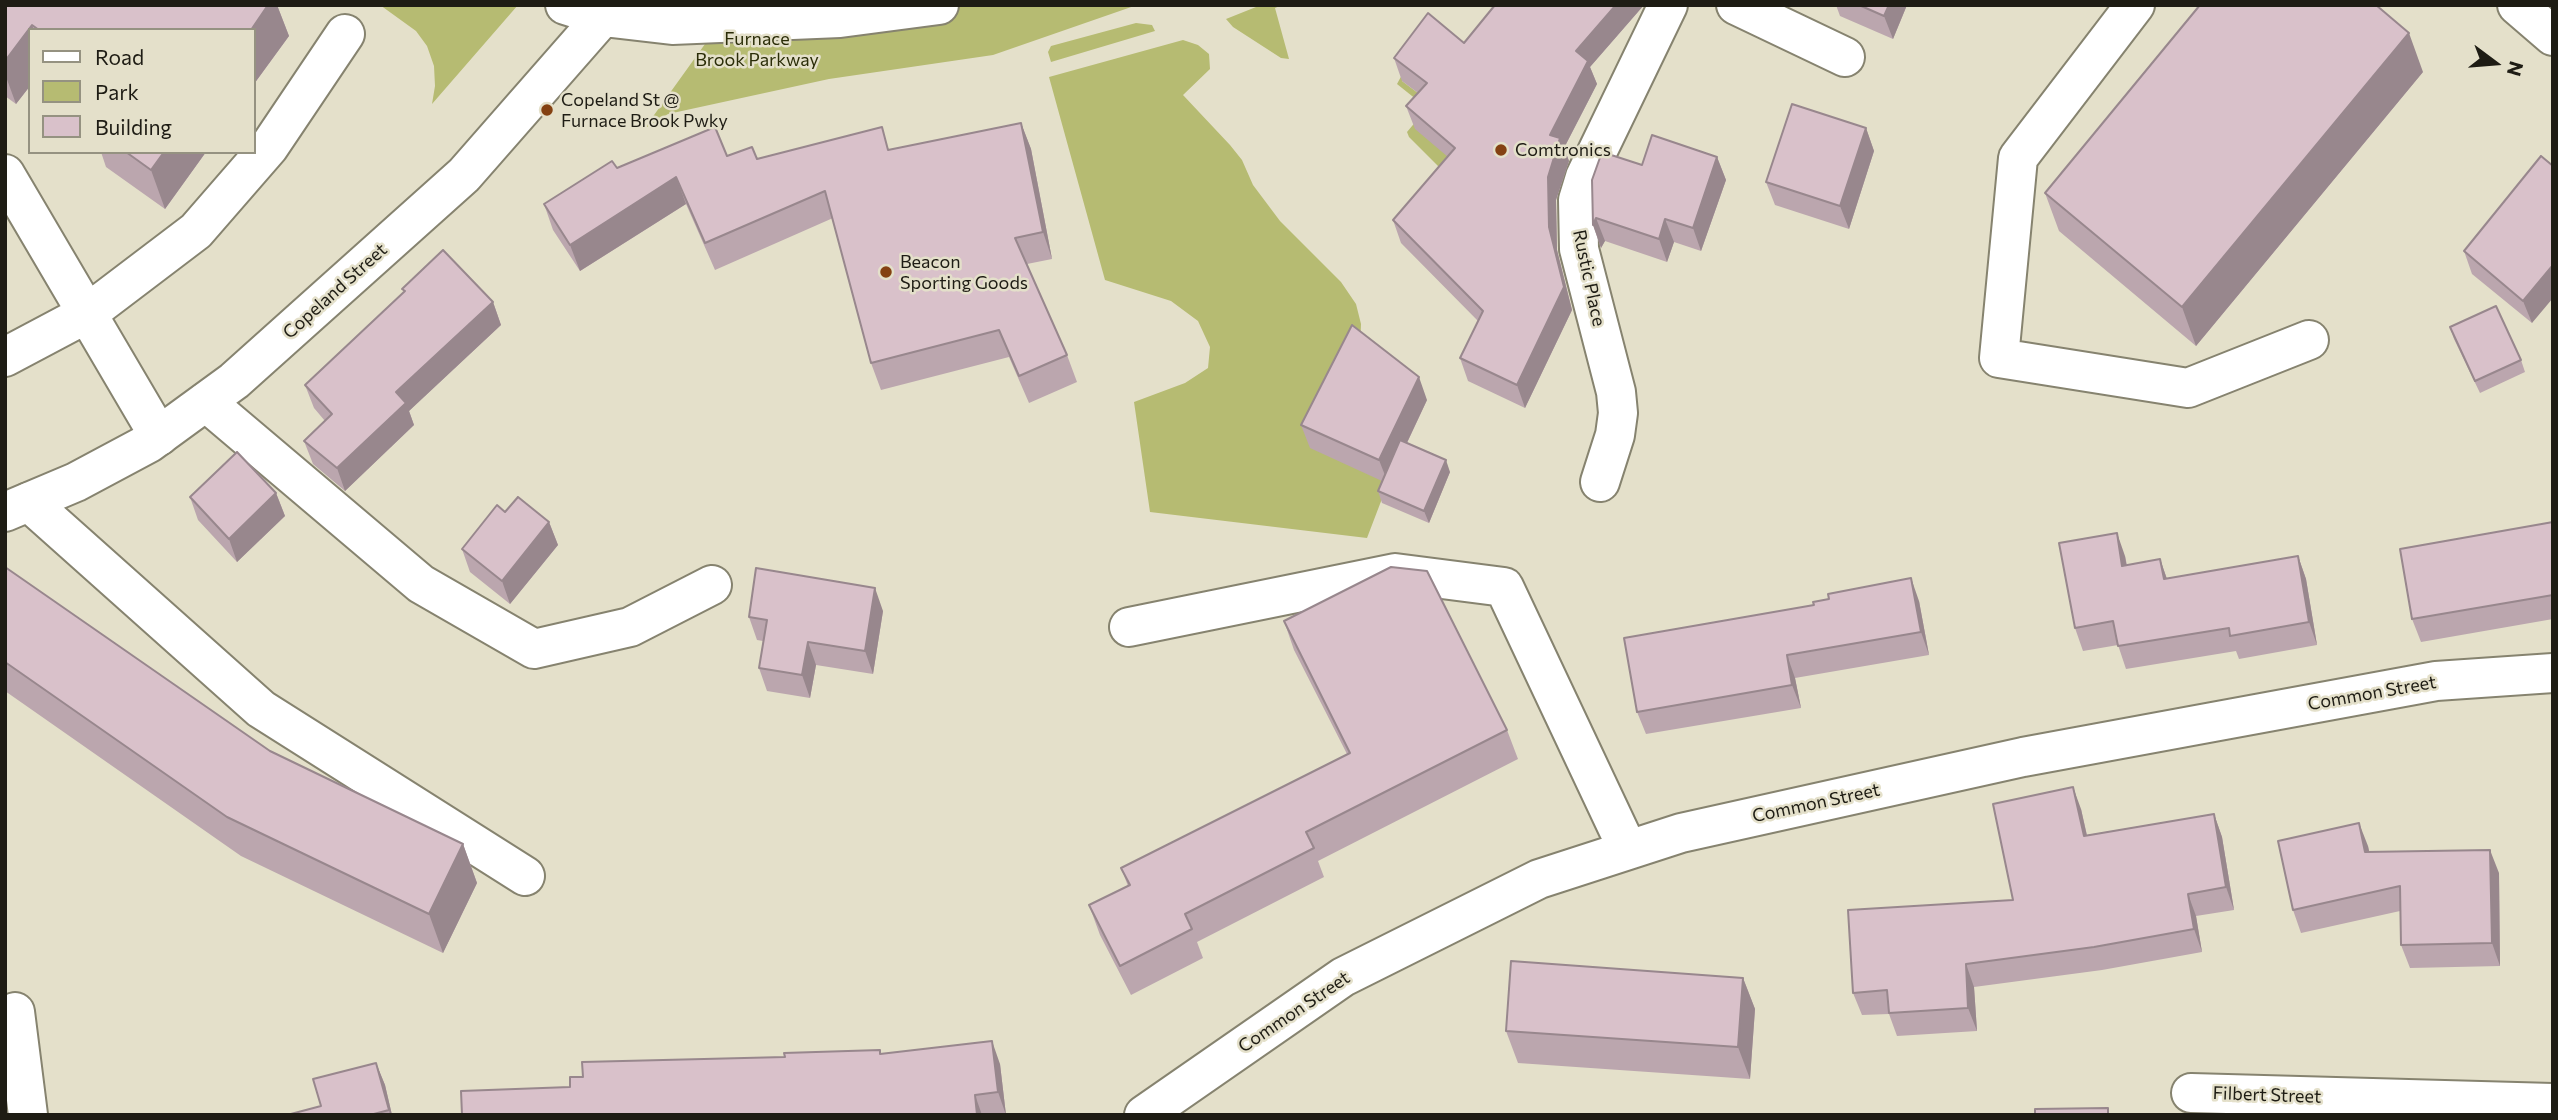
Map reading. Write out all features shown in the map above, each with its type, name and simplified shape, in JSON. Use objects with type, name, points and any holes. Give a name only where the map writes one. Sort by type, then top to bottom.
[{"type":"street","points":[[565,5],[672,24],[840,18],[939,5]]},
{"type":"street","name":"Rustic Place","points":[[1600,482],[1615,435],[1618,413],[1616,392],[1579,249],[1578,200],[1585,177],[1668,5]]},
{"type":"street","points":[[1736,5],[1845,57]]},
{"type":"street","points":[[2136,5],[2018,158],[1999,358],[2188,388],[2309,340]]},
{"type":"street","points":[[2517,5],[2553,36]]},
{"type":"street","name":"Copeland Street","points":[[17,507],[76,482],[159,436],[244,372],[464,175],[608,11]]},
{"type":"street","points":[[5,357],[88,313],[195,231],[269,148],[345,34]]},
{"type":"street","points":[[5,174],[159,436]]},
{"type":"street","points":[[206,402],[421,584],[534,649],[630,627],[712,585]]},
{"type":"street","points":[[17,507],[261,709],[525,876]]},
{"type":"street","points":[[1129,627],[1395,573],[1504,587],[1628,850]]},
{"type":"street","name":"Common Street","points":[[1144,1115],[1343,977],[1539,879],[1681,833],[2036,755],[2437,681],[2553,673]]},
{"type":"street","points":[[15,1012],[28,1115]]},
{"type":"street","name":"Filbert Street","points":[[2191,1093],[2553,1103]]},
{"type":"green space","points":[[380,5],[518,5],[432,104],[434,66],[427,46],[416,31]]},
{"type":"green space","name":"Furnace Brook Parkway","points":[[733,5],[1137,5],[993,55],[829,79],[668,114],[644,129]]},
{"type":"green space","points":[[1261,5],[1282,5],[1275,8],[1289,59],[1281,58],[1233,27],[1226,19]]},
{"type":"green space","points":[[1136,23],[1152,25],[1155,31],[1051,62],[1048,52],[1051,46]]},
{"type":"green space","points":[[1183,40],[1198,45],[1209,54],[1210,69],[1183,95],[1242,160],[1253,185],[1280,221],[1341,282],[1356,304],[1361,324],[1360,348],[1388,483],[1367,538],[1150,512],[1134,402],[1185,383],[1208,368],[1210,347],[1198,321],[1171,301],[1105,280],[1049,77]]},
{"type":"green space","points":[[1404,71],[1402,81],[1435,106],[1463,171],[1443,171],[1409,137],[1407,132],[1427,108],[1397,84]]},
{"type":"building","points":[[5,5],[268,5],[252,28],[36,28],[32,25],[5,61]]},
{"type":"building","name":"Comtronics","points":[[1495,5],[1616,5],[1576,51],[1588,61],[1550,135],[1560,138],[1548,177],[1549,227],[1564,287],[1517,385],[1460,358],[1483,311],[1393,220],[1455,148],[1406,106],[1427,83],[1394,58],[1428,13],[1464,43]]},
{"type":"building","points":[[1859,5],[1889,5],[1884,16]]},
{"type":"building","points":[[2200,5],[2376,5],[2409,33],[2182,307],[2045,193]]},
{"type":"building","points":[[1792,104],[1866,128],[1840,206],[1766,182]]},
{"type":"building","points":[[1021,123],[1043,232],[1015,238],[1067,355],[1019,376],[999,330],[871,363],[825,191],[705,243],[676,177],[570,245],[544,204],[612,161],[617,168],[715,127],[727,156],[752,147],[757,159],[882,127],[888,150]]},
{"type":"building","points":[[1652,135],[1717,157],[1693,228],[1665,219],[1659,239],[1596,218],[1593,225],[1592,180],[1602,152],[1642,165]]},
{"type":"building","points":[[129,154],[163,154],[151,170]]},
{"type":"building","points":[[2541,156],[2553,166],[2553,265],[2523,301],[2464,251]]},
{"type":"building","points":[[443,250],[493,302],[396,392],[406,403],[337,468],[304,441],[332,414],[305,385],[405,291],[402,289]]},
{"type":"building","points":[[2496,306],[2521,360],[2475,381],[2450,327]]},
{"type":"building","points":[[1352,325],[1419,377],[1379,460],[1301,425]]},
{"type":"building","points":[[1400,440],[1446,460],[1424,511],[1378,491]]},
{"type":"building","points":[[237,452],[276,493],[229,539],[190,497]]},
{"type":"building","points":[[518,497],[549,522],[502,581],[462,549],[497,505],[505,512]]},
{"type":"building","points":[[2553,522],[2553,595],[2412,619],[2400,549]]},
{"type":"building","points":[[2117,533],[2122,566],[2160,559],[2164,579],[2298,556],[2309,622],[2230,636],[2229,628],[2118,646],[2113,621],[2075,628],[2059,543]]},
{"type":"building","points":[[5,567],[270,751],[463,844],[429,914],[227,817],[5,662]]},
{"type":"building","points":[[1391,567],[1427,571],[1507,730],[1306,832],[1314,848],[1185,914],[1192,929],[1120,966],[1089,905],[1130,885],[1121,868],[1350,753],[1284,621]]},
{"type":"building","points":[[756,568],[875,588],[865,651],[808,642],[802,675],[759,668],[767,620],[749,617]]},
{"type":"building","points":[[1911,578],[1921,632],[1787,655],[1792,685],[1637,712],[1624,638],[1814,605],[1813,602],[1829,599],[1828,594]]},
{"type":"building","points":[[2073,787],[2084,836],[2214,814],[2226,887],[2188,894],[2194,929],[2094,947],[1966,964],[1968,1008],[1889,1013],[1887,990],[1853,993],[1848,910],[2013,900],[1993,804]]},
{"type":"building","points":[[2359,823],[2365,852],[2490,850],[2492,943],[2401,945],[2400,886],[2293,910],[2278,841]]},
{"type":"building","points":[[1511,961],[1743,978],[1738,1047],[1506,1031]]},
{"type":"building","points":[[992,1041],[998,1092],[975,1095],[977,1115],[462,1115],[461,1091],[570,1087],[570,1077],[583,1077],[582,1062],[785,1057],[784,1053],[880,1050],[880,1054]]},
{"type":"building","points":[[376,1063],[389,1110],[370,1115],[287,1115],[321,1106],[313,1079]]},
{"type":"building","points":[[2108,1108],[2108,1115],[2035,1115],[2035,1109]]},
{"type":"place","name":"Copeland St @ Furnace Brook Pwky","points":[[547,110]]},
{"type":"place","name":"Comtronics","points":[[1501,150]]},
{"type":"place","name":"Beacon Sporting Goods","points":[[886,272]]}]
